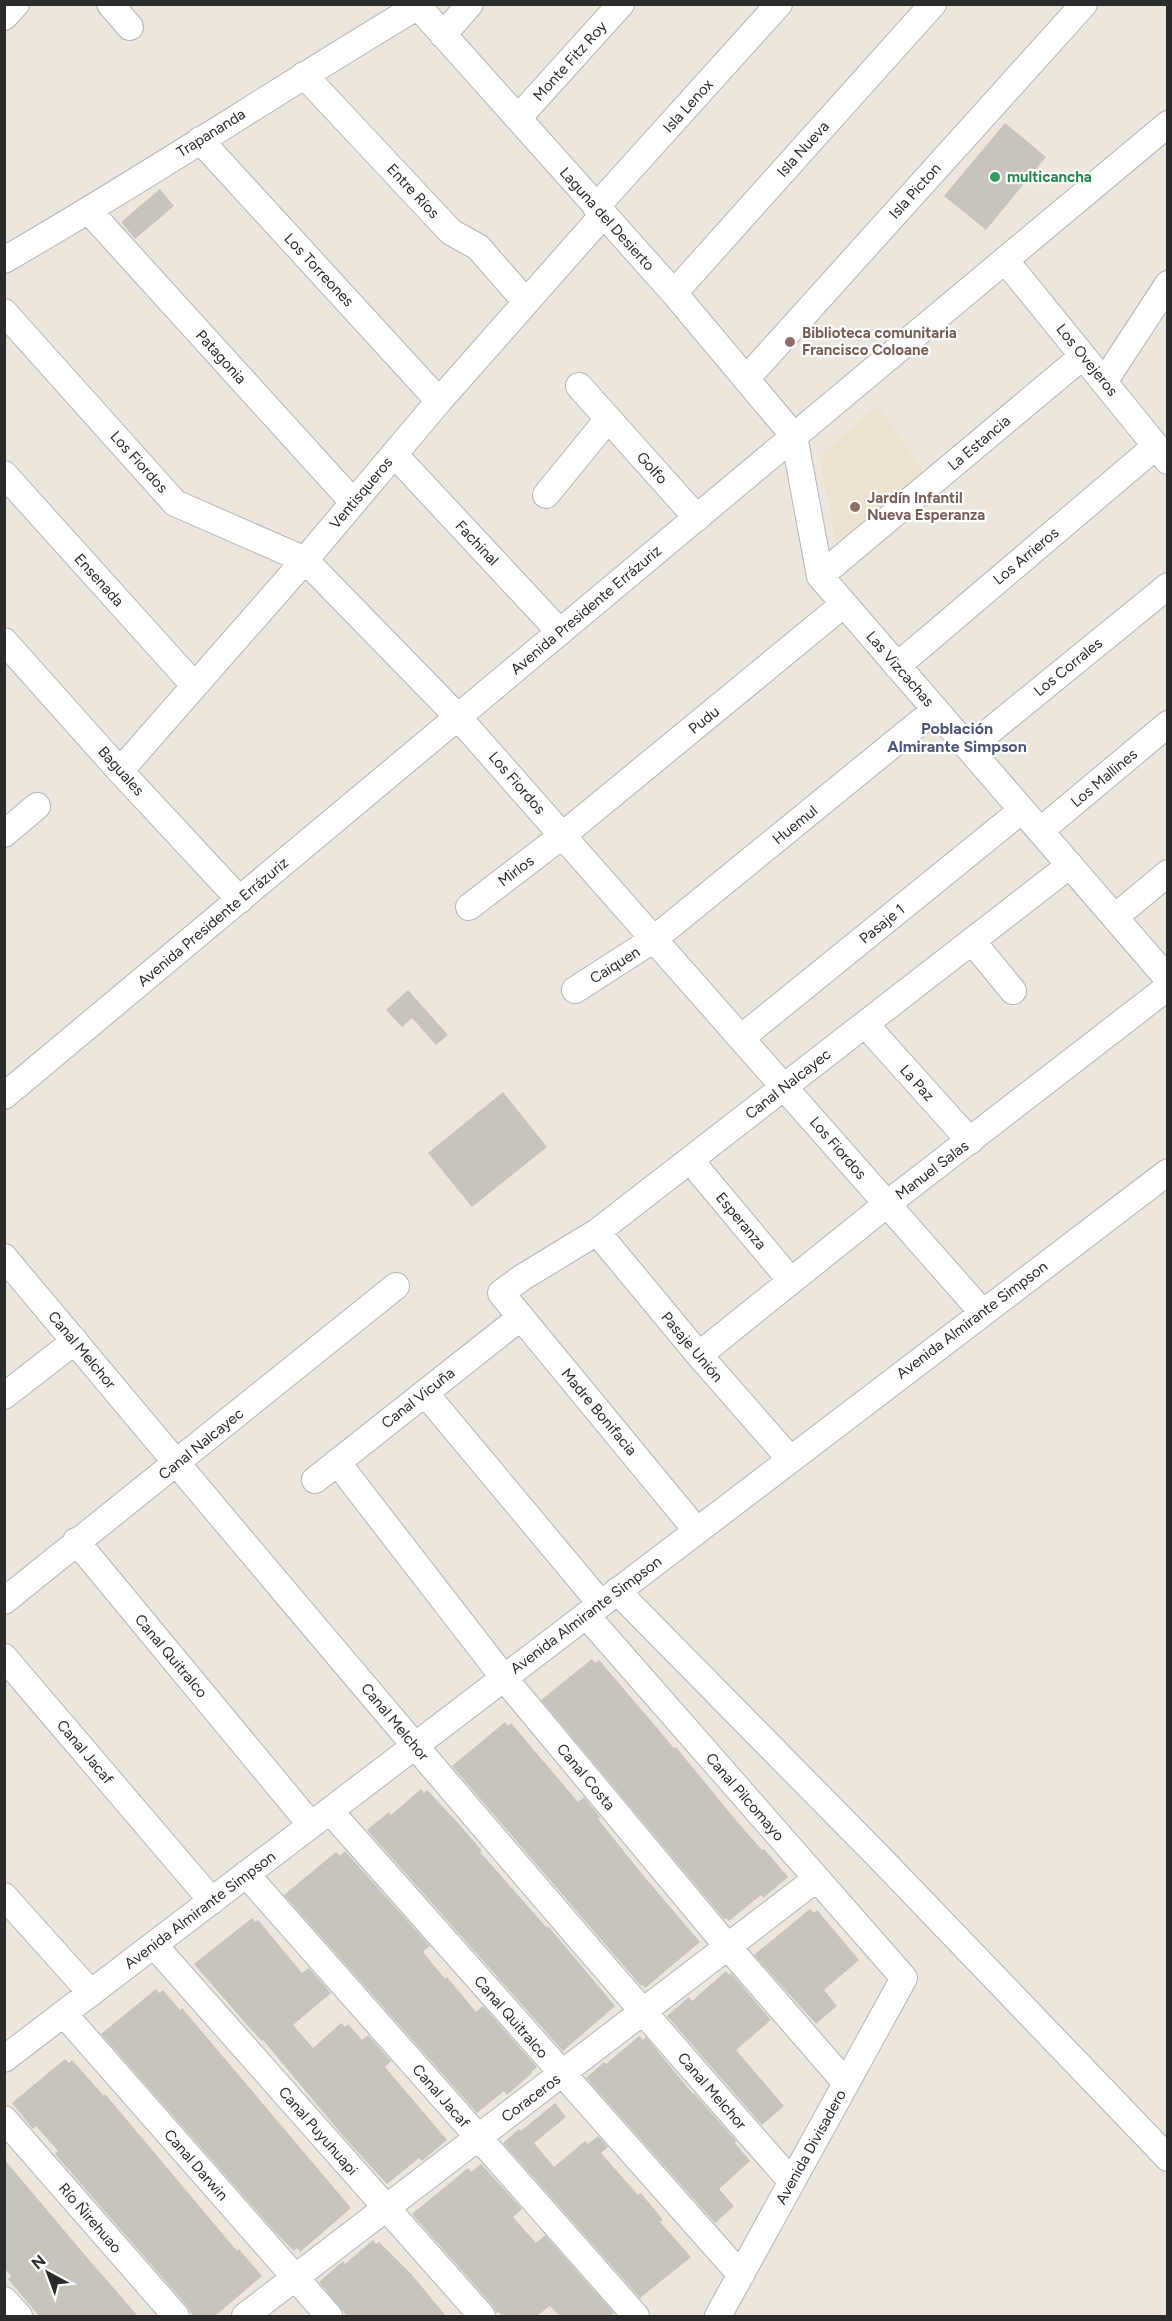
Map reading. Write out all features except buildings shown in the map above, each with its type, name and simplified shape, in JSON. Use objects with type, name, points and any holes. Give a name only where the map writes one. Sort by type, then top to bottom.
[{"type":"street","points":[[4,17],[16,4]]},
{"type":"street","points":[[110,4],[130,27]]},
{"type":"street","points":[[443,35],[470,4]]},
{"type":"street","name":"Monte Fitz Roy","points":[[519,118],[621,4]]},
{"type":"street","name":"Isla Lenox","points":[[600,211],[779,4]]},
{"type":"street","name":"Isla Nueva","points":[[674,293],[933,4]]},
{"type":"street","name":"Isla Picton","points":[[747,378],[1084,4]]},
{"type":"street","name":"Laguna del Desierto","points":[[417,5],[674,293],[794,436]]},
{"type":"street","name":"Trapananda","points":[[4,260],[89,211],[417,5]]},
{"type":"street","name":"Entre Ríos","points":[[304,75],[451,232],[478,247],[526,302]]},
{"type":"street","name":"Avenida Presidente Errázuriz","points":[[4,1096],[1167,124]]},
{"type":"street","name":"Los Torreones","points":[[200,140],[439,401]]},
{"type":"street","name":"Patagonia","points":[[89,211],[354,502]]},
{"type":"street","name":"Ventisqueros","points":[[120,771],[526,302],[600,211]]},
{"type":"street","name":"Los Ovejeros","points":[[1005,260],[1162,454]]},
{"type":"street","points":[[1104,382],[1167,284]]},
{"type":"street","name":"Los Fiordos","points":[[4,312],[175,503],[304,560],[458,717],[982,1312]]},
{"type":"street","name":"La Estancia","points":[[820,576],[1083,356]]},
{"type":"street","name":"Golfo","points":[[579,386],[697,518]]},
{"type":"street","points":[[546,495],[608,419]]},
{"type":"street","points":[[794,436],[820,576]]},
{"type":"street","name":"Fachinal","points":[[394,454],[560,632]]},
{"type":"street","name":"Los Arrieros","points":[[897,666],[1162,454]]},
{"type":"street","name":"Ensenada","points":[[4,474],[194,685]]},
{"type":"street","name":"Las Vizcachas","points":[[820,576],[1167,979]]},
{"type":"street","name":"Los Corrales","points":[[969,748],[1167,586]]},
{"type":"street","name":"Pudu","points":[[563,836],[844,604]]},
{"type":"street","name":"Baguales","points":[[4,641],[120,771],[240,900]]},
{"type":"street","name":"Huemul","points":[[654,939],[935,710]]},
{"type":"street","name":"Los Mallines","points":[[1040,831],[1167,724]]},
{"type":"street","points":[[4,834],[37,806]]},
{"type":"street","name":"Pasaje 1","points":[[741,1038],[1022,810]]},
{"type":"street","name":"Mirlos","points":[[469,907],[563,836]]},
{"type":"street","name":"Canal Nalcayec","points":[[501,1293],[523,1276],[597,1232],[1070,865]]},
{"type":"street","points":[[1115,917],[1167,873]]},
{"type":"street","name":"Caiquen","points":[[575,990],[654,939]]},
{"type":"street","points":[[972,941],[1013,991]]},
{"type":"street","name":"Manuel Salas","points":[[699,1355],[887,1204],[1167,987]]},
{"type":"street","name":"La Paz","points":[[865,1024],[970,1141]]},
{"type":"street","name":"Esperanza","points":[[690,1160],[791,1281]]},
{"type":"street","name":"Avenida Almirante Simpson","points":[[4,2059],[1167,1172]]},
{"type":"street","name":"Pasaje Unión","points":[[597,1232],[699,1355],[790,1459]]},
{"type":"street","name":"Canal Melchor","points":[[4,1257],[415,1746],[642,2012],[792,2182]]},
{"type":"street","name":"Canal Nalcayec","points":[[4,1601],[396,1286]]},
{"type":"street","name":"Madre Bonifacia","points":[[501,1293],[697,1531]]},
{"type":"street","name":"Canal Vicuña","points":[[315,1480],[521,1317]]},
{"type":"street","points":[[4,1396],[75,1341]]},
{"type":"street","name":"Canal Pilcomayo","points":[[425,1392],[602,1603],[816,1879],[904,1978]]},
{"type":"street","name":"Canal Costa","points":[[337,1462],[504,1678],[728,1947],[846,2083]]},
{"type":"street","name":"Canal Quitralco","points":[[76,1541],[321,1818],[562,2074],[741,2275]]},
{"type":"street","points":[[602,1603],[880,1858],[1167,2158]]},
{"type":"street","name":"Canal Jacaf","points":[[4,1657],[212,1901]]},
{"type":"street","name":"Canal Jacaf","points":[[246,1874],[636,2316]]},
{"type":"street","name":"Coraceros","points":[[245,2316],[816,1879]]},
{"type":"street","points":[[4,1896],[91,1993]]},
{"type":"street","name":"Canal Puyuhuapi","points":[[154,1945],[482,2316]]},
{"type":"street","name":"Avenida Divisadero","points":[[718,2316],[904,1978]]},
{"type":"street","name":"Canal Darwin","points":[[64,2014],[329,2316]]},
{"type":"street","name":"Río Ñirehuao","points":[[4,2119],[177,2316]]},
{"type":"street","points":[[4,2300],[19,2316]]},
{"type":"shaded area","name":"Jardín Infantil Nueva Esperanza","points":[[878,406],[924,472],[836,543],[820,456]]},
{"type":"place","name":"multicancha","points":[[995,177]]},
{"type":"place","name":"Biblioteca comunitaria Francisco Coloane","points":[[790,342]]},
{"type":"place","name":"Jardín Infantil Nueva Esperanza","points":[[855,507]]},
{"type":"district","name":"Población Almirante Simpson","points":[[957,737]]}]
